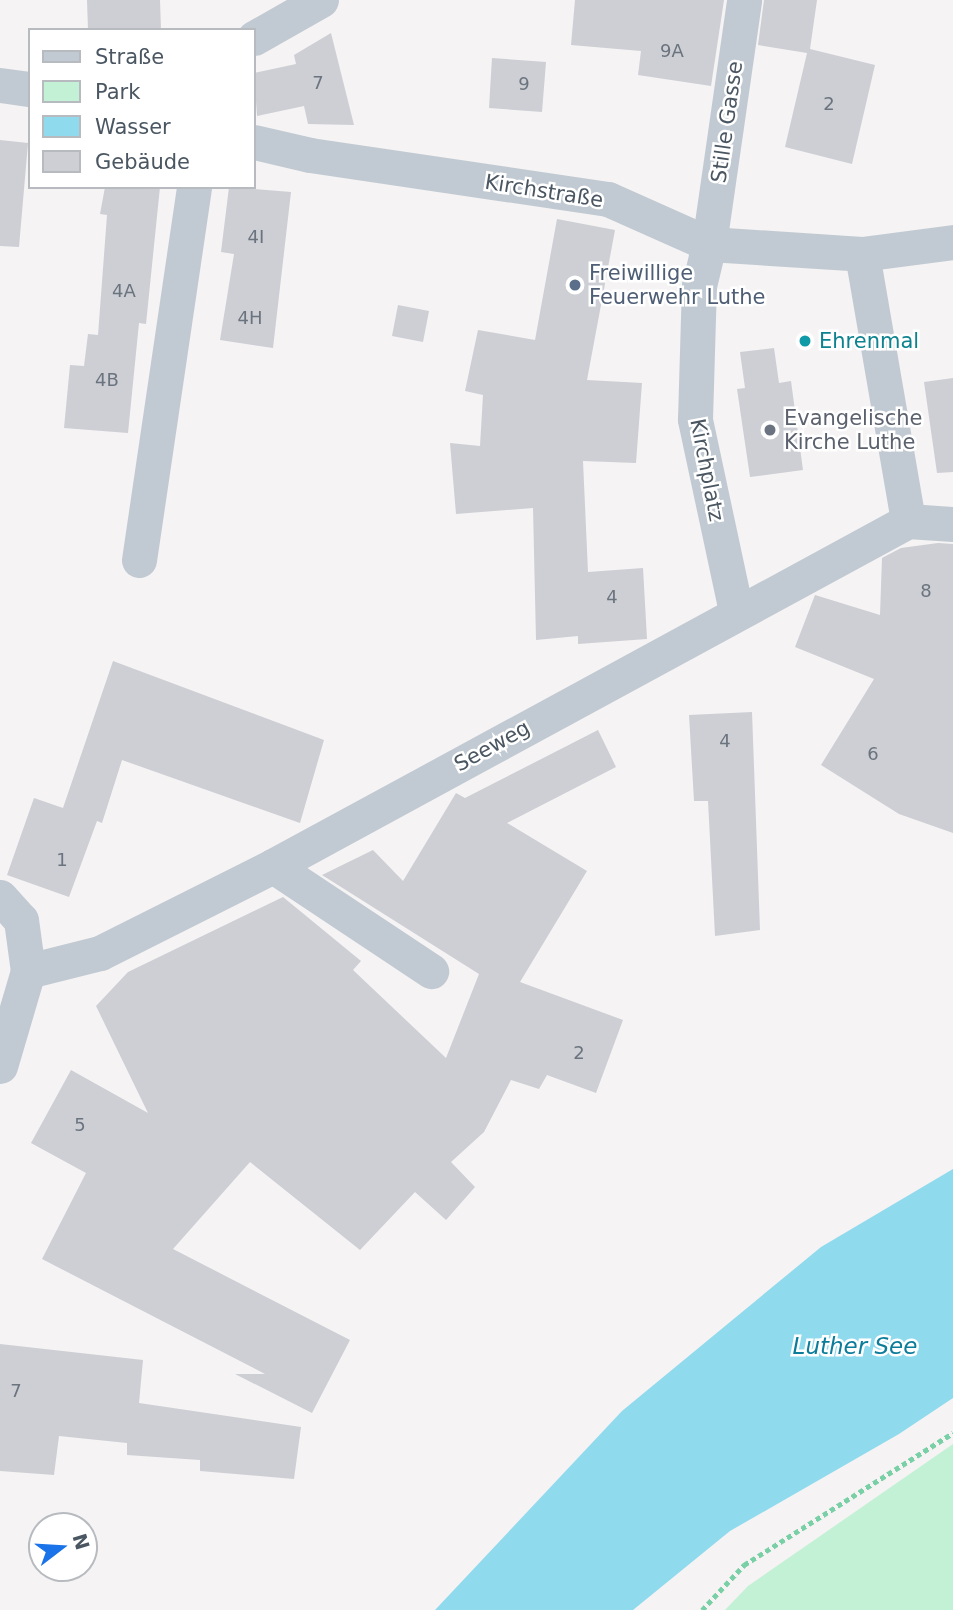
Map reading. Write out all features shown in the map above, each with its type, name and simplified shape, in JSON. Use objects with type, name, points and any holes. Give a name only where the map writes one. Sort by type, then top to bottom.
[{"type":"street","points":[[256,36],[321,0]]},
{"type":"street","name":"Stille Gasse","points":[[709,244],[744,0]]},
{"type":"street","points":[[0,85],[28,89]]},
{"type":"street","name":"Kirchstraße","points":[[256,142],[310,155],[608,199],[709,244],[862,254],[953,242]]},
{"type":"street","points":[[139,560],[194,189]]},
{"type":"street","name":"Kirchplatz","points":[[709,244],[699,286],[695,419],[736,611]]},
{"type":"street","points":[[862,254],[908,522]]},
{"type":"street","name":"Seeweg","points":[[28,971],[100,953],[273,866],[736,611],[908,522],[953,524]]},
{"type":"street","points":[[273,866],[431,971]]},
{"type":"street","points":[[0,897],[21,920],[28,971],[0,1066]]},
{"type":"path","points":[[702,1610],[744,1565],[953,1433]]},
{"type":"green space","points":[[953,1444],[953,1610],[725,1610],[748,1586]]},
{"type":"water","name":"Luther See","points":[[953,1169],[953,1398],[899,1434],[730,1531],[633,1610],[435,1610],[622,1411],[821,1247]]},
{"type":"building","points":[[87,0],[160,0],[161,28],[88,28]]},
{"type":"building","points":[[575,0],[724,0],[711,86],[638,75],[641,51],[571,45]]},
{"type":"building","points":[[764,0],[817,0],[810,49],[875,65],[852,164],[785,147],[807,53],[758,45]]},
{"type":"building","points":[[331,33],[354,125],[308,124],[304,106],[257,116],[256,73],[296,64],[294,55]]},
{"type":"building","points":[[492,58],[546,62],[542,112],[489,108]]},
{"type":"building","points":[[0,140],[28,143],[19,247],[0,246]]},
{"type":"building","points":[[105,189],[160,189],[146,324],[139,323],[128,433],[64,428],[70,365],[84,366],[88,334],[98,335],[107,215],[100,214]]},
{"type":"building","points":[[229,189],[291,192],[273,348],[220,340],[234,254],[221,252]]},
{"type":"building","points":[[557,219],[615,230],[587,380],[642,383],[636,463],[583,461],[588,572],[643,568],[647,639],[578,644],[578,636],[536,640],[533,508],[456,514],[450,443],[480,446],[483,395],[465,391],[478,330],[535,340]]},
{"type":"building","points":[[398,305],[429,311],[423,342],[392,336]]},
{"type":"building","name":"Evangelische Kirche Luthe","points":[[774,348],[779,383],[791,381],[803,470],[750,477],[737,389],[745,388],[740,352]]},
{"type":"building","points":[[953,378],[953,472],[937,473],[924,382]]},
{"type":"building","points":[[938,543],[953,544],[953,833],[899,814],[821,765],[874,679],[795,647],[815,595],[880,615],[882,558],[901,548]]},
{"type":"building","points":[[113,661],[324,740],[300,823],[122,760],[102,823],[97,821],[69,897],[7,875],[34,798],[63,808]]},
{"type":"building","points":[[752,712],[760,930],[715,936],[708,801],[694,801],[689,715]]},
{"type":"building","points":[[598,730],[616,767],[507,823],[587,871],[520,982],[623,1020],[596,1093],[547,1075],[539,1089],[511,1080],[484,1132],[451,1162],[475,1187],[446,1220],[415,1192],[360,1250],[250,1162],[173,1249],[350,1340],[312,1413],[235,1374],[265,1374],[42,1259],[86,1173],[31,1143],[71,1070],[148,1113],[96,1006],[128,972],[283,897],[361,961],[353,970],[446,1058],[479,974],[322,875],[373,850],[403,881],[456,793],[465,798]]},
{"type":"building","points":[[0,1344],[143,1360],[139,1403],[301,1427],[294,1479],[200,1471],[200,1460],[127,1455],[127,1443],[59,1436],[54,1475],[0,1471]]},
{"type":"place","name":"Freiwillige Feuerwehr Luthe","points":[[575,285]]},
{"type":"place","name":"Ehrenmal","points":[[805,341]]},
{"type":"place","name":"Evangelische Kirche Luthe","points":[[770,430]]}]
